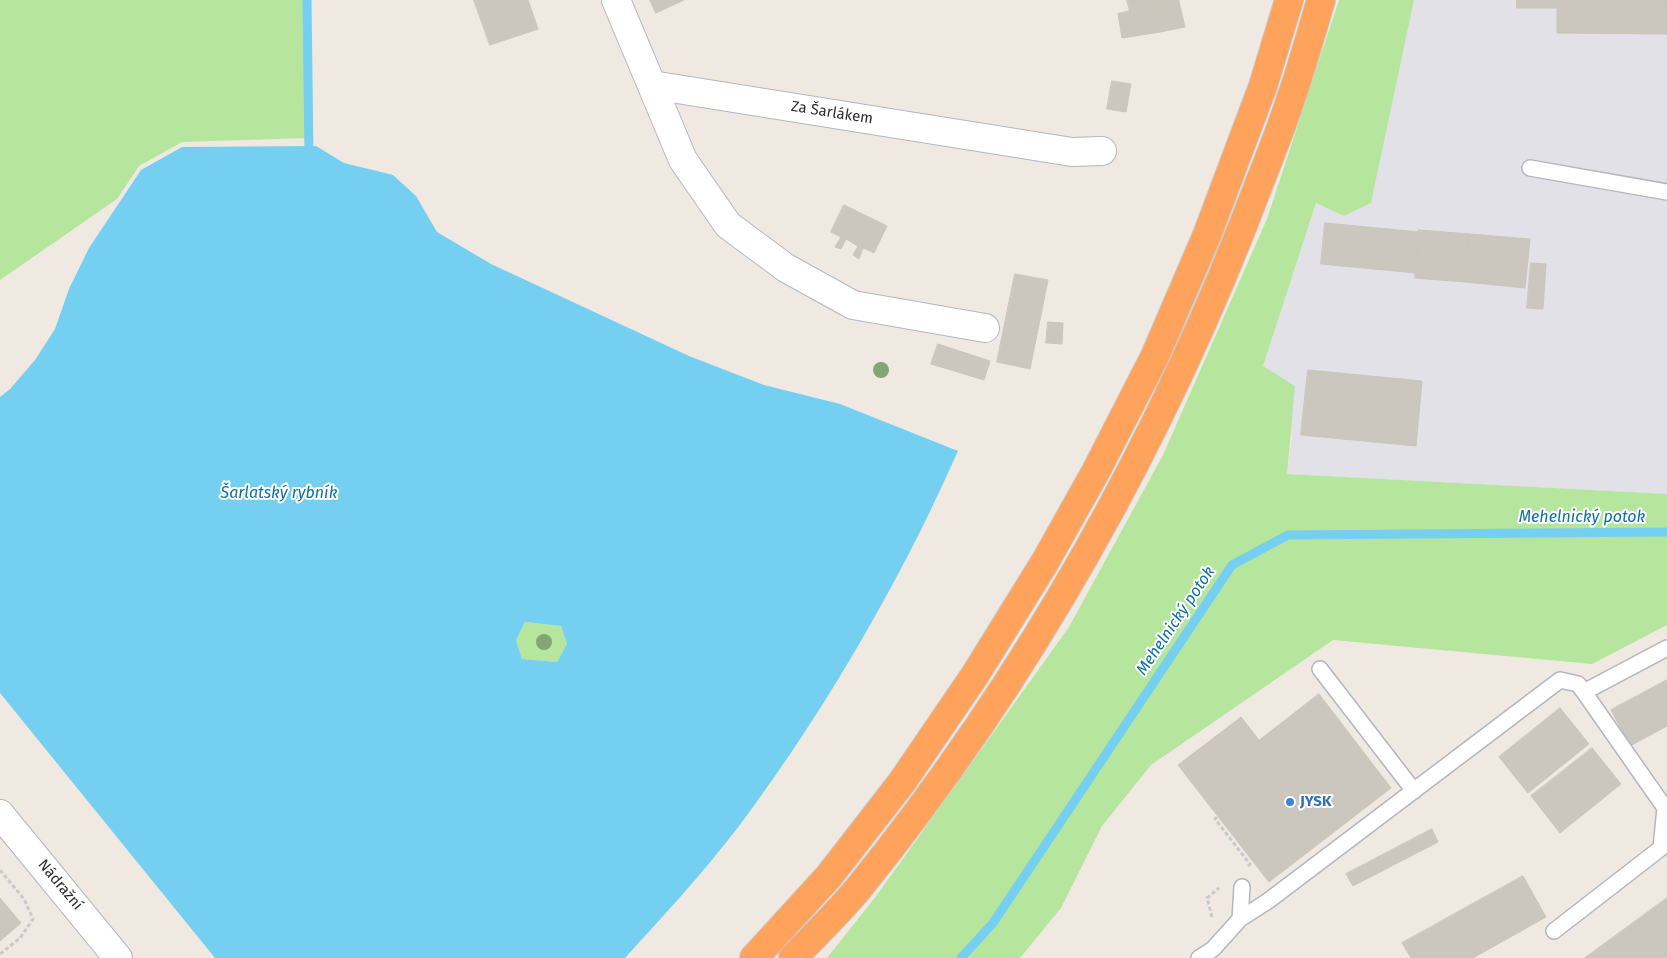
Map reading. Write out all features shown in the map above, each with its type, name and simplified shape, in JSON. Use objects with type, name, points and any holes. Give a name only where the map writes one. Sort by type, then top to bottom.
[{"type":"highway","points":[[754,958],[829,876],[902,782],[975,675],[1045,562],[1087,488],[1155,356],[1207,235],[1263,86],[1289,0]]},
{"type":"highway","points":[[794,958],[856,891],[941,781],[999,696],[1061,595],[1123,488],[1182,369],[1236,244],[1290,102],[1321,0]]},
{"type":"street","points":[[616,0],[682,160],[728,225],[786,268],[854,304],[985,328]]},
{"type":"street","name":"Za Šarlákem","points":[[652,85],[1072,152],[1102,151]]},
{"type":"street","name":"Nádražní","points":[[0,814],[118,958]]},
{"type":"lane","points":[[1530,168],[1667,192]]},
{"type":"lane","points":[[1584,692],[1667,648]]},
{"type":"lane","points":[[1320,669],[1414,791]]},
{"type":"lane","points":[[1199,958],[1213,950],[1240,919],[1268,901],[1560,680],[1578,684],[1665,808],[1661,848],[1554,931]]},
{"type":"lane","points":[[1240,919],[1242,887]]},
{"type":"path","points":[[1217,817],[1215,819],[1250,864],[1245,868]]},
{"type":"path","points":[[0,870],[24,899],[33,919],[20,938],[0,954]]},
{"type":"path","points":[[1208,925],[1212,917],[1207,898],[1220,887]]},
{"type":"shaded area","points":[[1414,0],[1667,0],[1667,494],[1287,474],[1292,435],[1263,366],[1316,203],[1344,216],[1371,203]]},
{"type":"green space","points":[[0,0],[305,0],[308,138],[182,142],[139,166],[117,199],[0,280]]},
{"type":"green space","points":[[1339,0],[1414,0],[1371,203],[1344,216],[1316,203],[1263,366],[1295,386],[1287,474],[1667,494],[1667,625],[1592,664],[1333,640],[1151,765],[1102,826],[1061,908],[1020,958],[827,958],[877,895],[1069,627],[1163,455],[1267,219]]},
{"type":"green space","points":[[525,622],[561,626],[567,644],[557,662],[522,659],[516,640]]},
{"type":"water","name":"Šarlatský rybník","points":[[316,146],[344,163],[393,175],[416,196],[437,232],[491,264],[689,356],[764,385],[840,404],[958,451],[901,569],[859,645],[813,719],[726,843],[625,958],[215,958],[0,693],[0,397],[10,389],[35,360],[55,329],[69,289],[89,248],[141,170],[182,147]],"holes":[[[525,622],[561,626],[567,644],[557,662],[522,659],[516,640]]]},
{"type":"building","points":[[474,0],[528,0],[538,29],[490,45]]},
{"type":"building","points":[[650,0],[684,0],[656,13]]},
{"type":"building","points":[[1127,0],[1140,0],[1142,9],[1130,11]]},
{"type":"building","points":[[1140,0],[1153,0],[1155,7],[1142,9]]},
{"type":"building","points":[[1153,0],[1166,0],[1167,5],[1155,7]]},
{"type":"building","points":[[1166,0],[1179,0],[1179,2],[1167,5]]},
{"type":"building","points":[[1517,0],[1667,0],[1667,34],[1557,33],[1557,8],[1517,8]]},
{"type":"building","points":[[1179,2],[1185,27],[1160,32],[1155,7]]},
{"type":"building","points":[[1155,7],[1160,32],[1135,36],[1130,11]]},
{"type":"building","points":[[1130,11],[1135,36],[1122,38],[1118,14]]},
{"type":"building","points":[[1112,81],[1131,84],[1126,112],[1107,109]]},
{"type":"building","points":[[844,205],[887,226],[874,253],[863,248],[859,259],[853,255],[858,246],[846,239],[841,249],[835,247],[841,237],[831,232]]},
{"type":"building","points":[[1325,223],[1419,232],[1416,273],[1321,264]]},
{"type":"building","points":[[1419,230],[1469,234],[1465,282],[1415,278]]},
{"type":"building","points":[[1469,234],[1530,239],[1525,288],[1465,282]]},
{"type":"building","points":[[1531,263],[1546,264],[1543,309],[1527,308]]},
{"type":"building","points":[[1015,274],[1048,280],[1030,369],[997,362]]},
{"type":"building","points":[[1048,322],[1063,323],[1062,344],[1046,343]]},
{"type":"building","points":[[938,344],[990,361],[984,380],[931,364]]},
{"type":"building","points":[[1308,370],[1422,381],[1416,446],[1301,435]]},
{"type":"building","points":[[1667,680],[1667,726],[1630,746],[1611,710]]},
{"type":"building","name":"JYSK","points":[[1319,694],[1391,788],[1269,882],[1178,765],[1241,717],[1259,740]]},
{"type":"building","points":[[1560,708],[1589,744],[1528,793],[1499,757]]},
{"type":"building","points":[[1592,748],[1621,784],[1560,833],[1531,796]]},
{"type":"building","points":[[1432,829],[1438,842],[1353,886],[1346,874]]},
{"type":"building","points":[[1523,876],[1546,917],[1473,958],[1411,958],[1402,943]]},
{"type":"building","points":[[0,898],[21,923],[0,941]]},
{"type":"building","points":[[1667,898],[1667,958],[1585,958]]},
{"type":"waterway","points":[[307,0],[309,157]]},
{"type":"waterway","name":"Mehelnický potok","points":[[961,958],[993,923],[1232,565],[1288,535],[1667,532]]},
{"type":"place","name":"JYSK","points":[[1290,802]]}]
